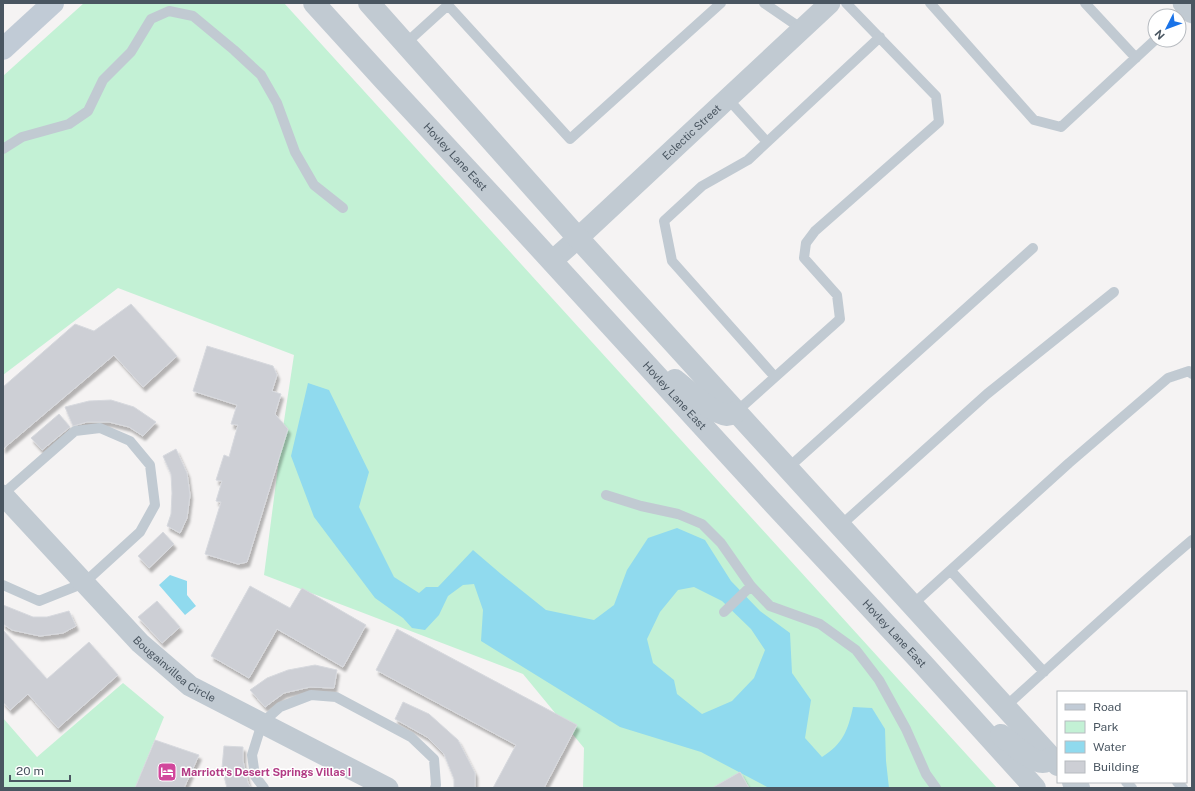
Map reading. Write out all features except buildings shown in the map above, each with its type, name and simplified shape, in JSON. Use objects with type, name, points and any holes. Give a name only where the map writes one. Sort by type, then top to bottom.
[{"type":"main road","points":[[3,49],[53,3]]},
{"type":"street","name":"Hovley Lane East","points":[[314,3],[932,674],[1035,788]]},
{"type":"street","points":[[369,3],[578,238],[736,412],[1005,707],[1056,759]]},
{"type":"street","name":"Eclectic Street","points":[[552,261],[830,3]]},
{"type":"street","points":[[632,350],[666,373],[707,406],[728,415],[736,412]]},
{"type":"street","name":"Bougainvillea Circle","points":[[3,494],[140,643],[190,686],[388,788]]},
{"type":"street","points":[[932,674],[1008,741],[1028,756],[1038,762],[1056,759]]},
{"type":"lane","points":[[405,44],[447,4],[570,139],[721,3]]},
{"type":"lane","points":[[764,3],[802,29]]},
{"type":"lane","points":[[736,412],[840,319],[837,295],[804,258],[806,243],[816,231],[939,122],[936,96],[846,3]]},
{"type":"lane","points":[[930,3],[1034,120],[1061,127],[1147,48]]},
{"type":"lane","points":[[1085,3],[1136,58]]},
{"type":"lane","points":[[3,149],[22,138],[69,124],[88,111],[103,80],[131,52],[151,19],[169,10],[193,16],[261,75],[277,103],[295,152],[314,184],[343,208]]},
{"type":"lane","points":[[775,378],[672,261],[664,221],[702,186],[748,160],[880,37]]},
{"type":"lane","points":[[727,98],[766,142]]},
{"type":"lane","points":[[788,468],[1033,248]]},
{"type":"lane","points":[[840,526],[987,394],[1114,292]]},
{"type":"lane","points":[[912,605],[1069,463],[1168,378],[1189,371],[1192,374]]},
{"type":"lane","points":[[3,494],[75,431],[100,428],[130,441],[150,465],[155,504],[140,532],[84,583],[39,601],[3,585]]},
{"type":"lane","points":[[606,495],[641,506],[678,514],[702,524],[721,543],[751,586],[770,606],[820,624],[856,650],[879,680],[906,729],[926,774],[936,788]]},
{"type":"lane","points":[[1005,707],[1146,579],[1192,540]]},
{"type":"lane","points":[[951,571],[1044,672]]},
{"type":"lane","points":[[724,612],[751,586]]},
{"type":"lane","points":[[264,788],[255,776],[252,755],[262,723],[280,707],[311,695],[336,696],[411,737],[434,759],[435,788]]},
{"type":"green space","points":[[84,3],[284,3],[997,788],[749,788],[733,779],[715,788],[583,788],[584,748],[523,674],[264,575],[294,355],[118,288],[3,375],[3,76]]},
{"type":"green space","points":[[123,683],[164,717],[135,788],[3,788],[3,718],[37,757]]},
{"type":"water","points":[[308,383],[329,390],[369,472],[359,507],[394,577],[419,593],[426,587],[438,587],[473,550],[546,610],[594,620],[614,605],[627,570],[648,538],[677,528],[705,540],[731,581],[760,611],[790,633],[792,673],[811,700],[805,738],[822,757],[835,747],[844,736],[853,707],[872,708],[885,729],[889,788],[769,788],[701,752],[620,727],[481,641],[483,610],[474,584],[463,585],[448,596],[439,615],[425,630],[412,628],[403,618],[375,598],[314,517],[291,456]],"holes":[[[694,587],[722,601],[751,629],[765,650],[754,678],[732,701],[702,714],[677,694],[674,680],[653,663],[647,639],[660,612],[678,590]]]},
{"type":"water","points":[[170,575],[187,581],[187,595],[196,606],[185,615],[159,585]]},
{"type":"place","name":"Marriott's Desert Springs Villas I","points":[[167,772]]}]
